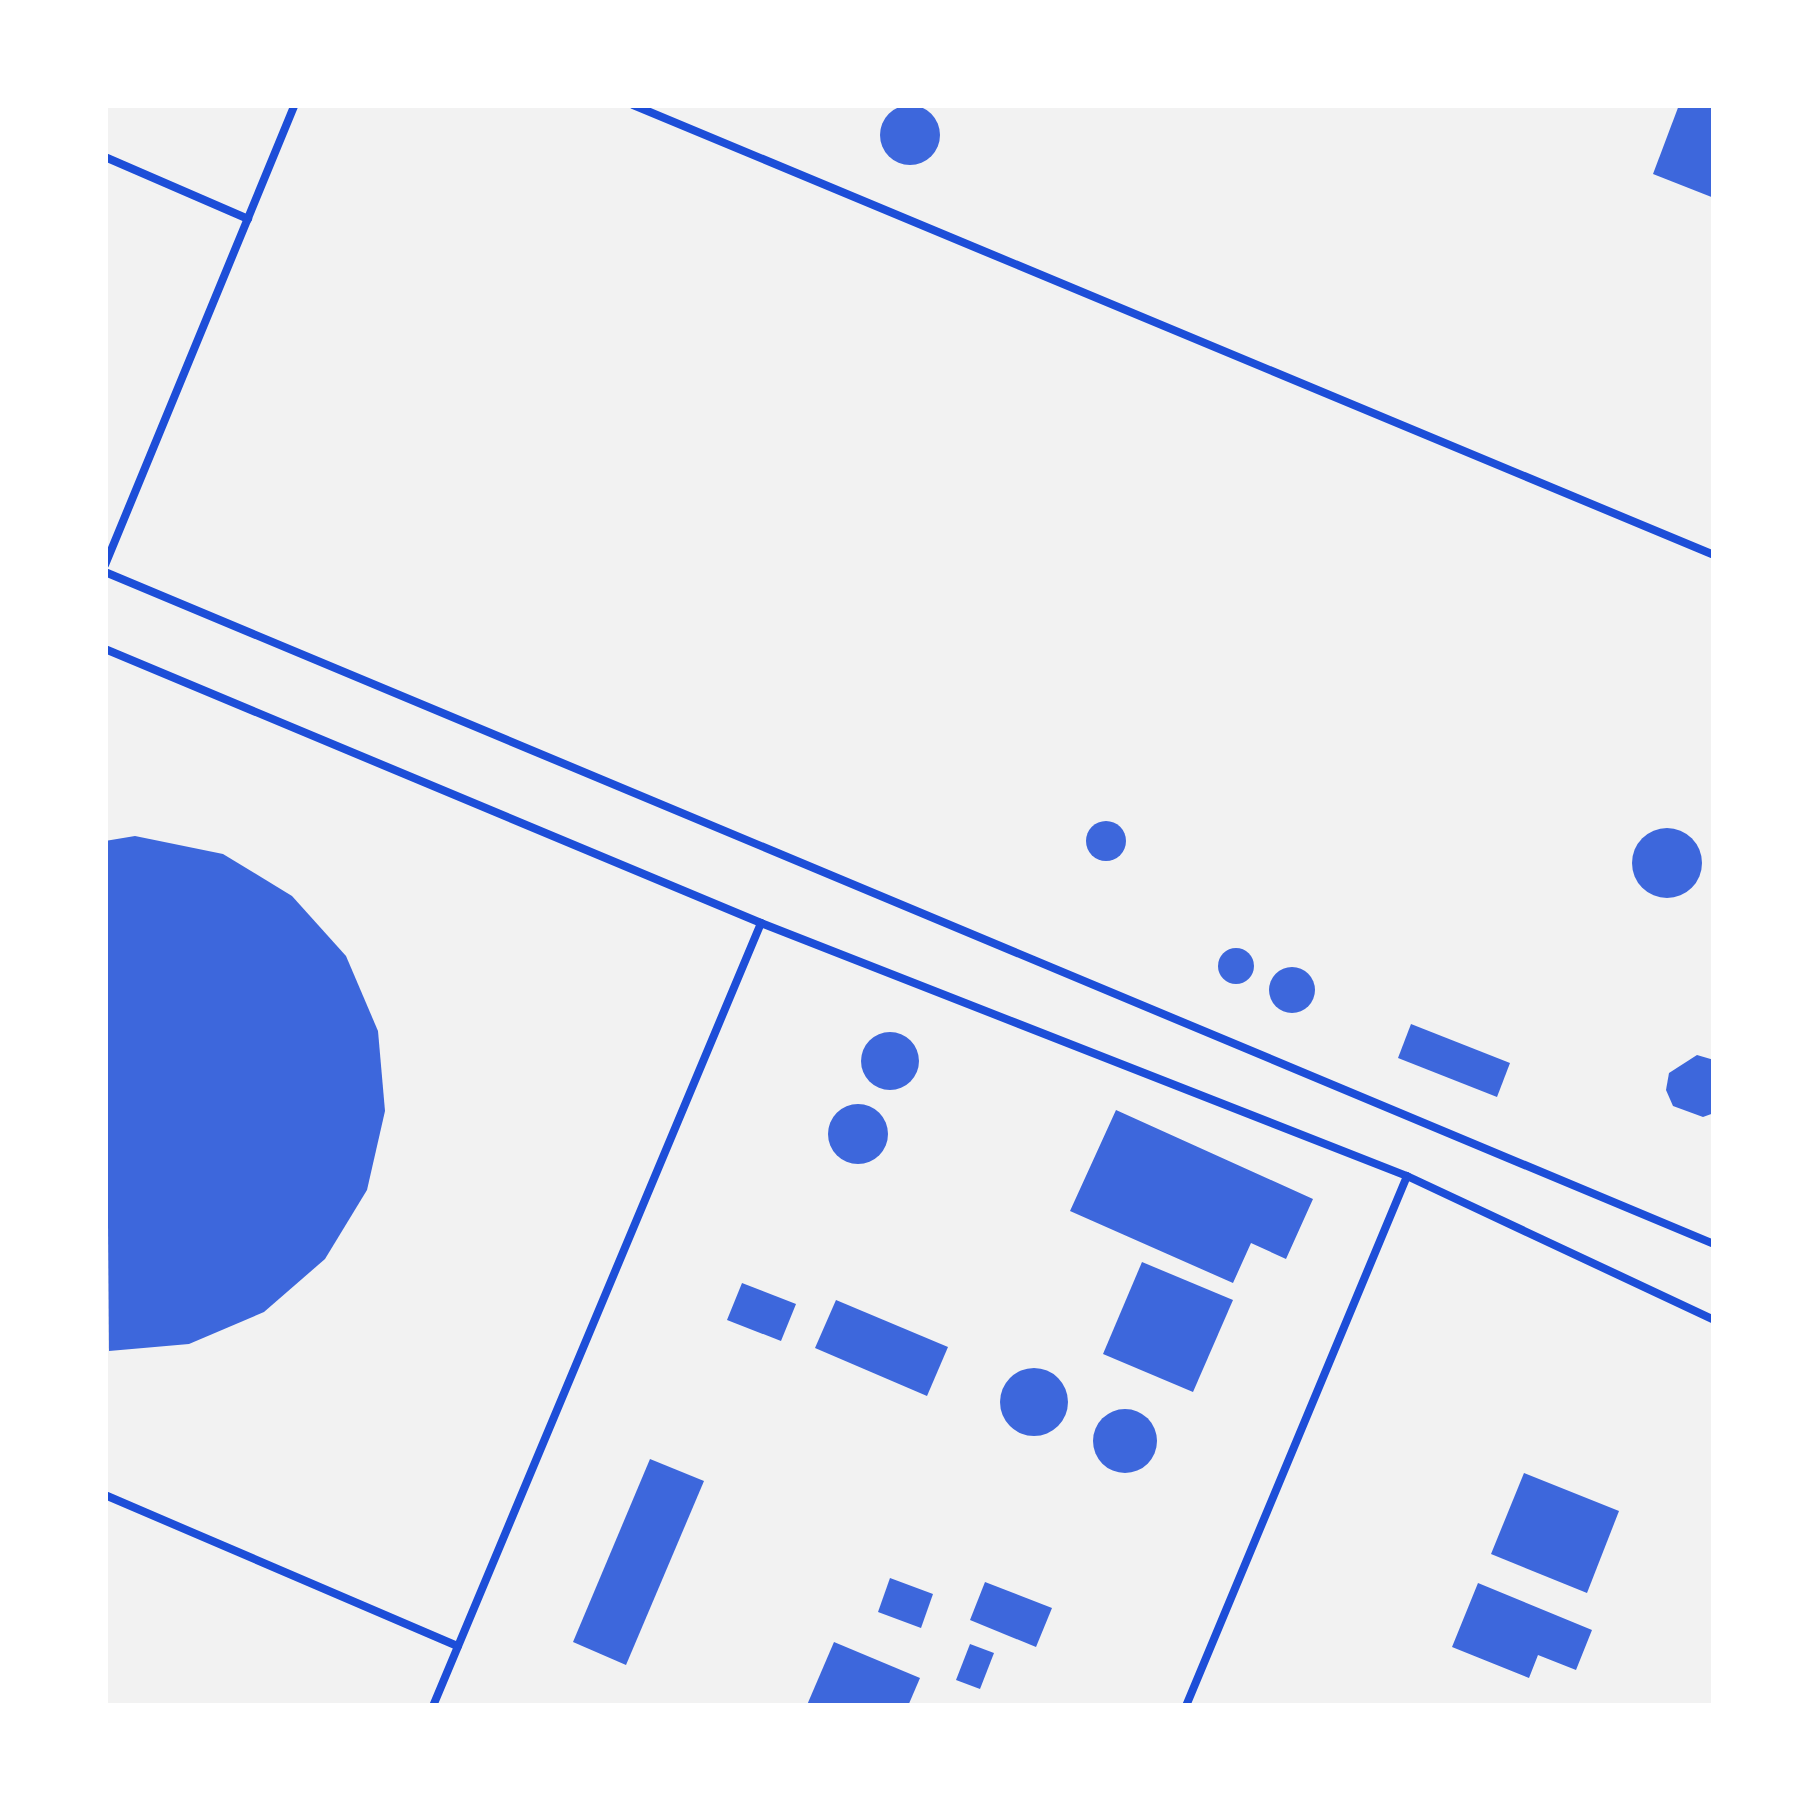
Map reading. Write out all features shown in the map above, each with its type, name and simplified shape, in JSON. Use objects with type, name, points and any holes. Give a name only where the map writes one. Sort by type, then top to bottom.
[{"type":"lane","points":[[295,105],[105,569],[1714,1244]]},
{"type":"lane","points":[[633,105],[1714,556]]},
{"type":"lane","points":[[105,157],[248,219]]},
{"type":"lane","points":[[105,649],[762,923],[1407,1176],[1714,1320]]},
{"type":"lane","points":[[433,1706],[762,923]]},
{"type":"lane","points":[[1186,1706],[1407,1176]]},
{"type":"lane","points":[[105,1494],[458,1646]]},
{"type":"building","points":[[910,105],[931,114],[940,135],[931,156],[910,165],[889,156],[880,135],[889,114]]},
{"type":"building","points":[[1679,105],[1714,105],[1714,198],[1653,174]]},
{"type":"building","points":[[1106,821],[1120,827],[1126,841],[1120,855],[1106,861],[1092,855],[1086,841],[1092,827]]},
{"type":"building","points":[[1667,828],[1691,839],[1702,863],[1691,887],[1667,898],[1643,887],[1632,863],[1643,839]]},
{"type":"building","points":[[135,836],[223,854],[292,896],[346,956],[378,1031],[385,1111],[367,1190],[325,1259],[264,1312],[189,1344],[109,1351],[105,841]]},
{"type":"building","points":[[1236,948],[1248,954],[1254,966],[1248,978],[1236,984],[1224,978],[1218,966],[1224,954]]},
{"type":"building","points":[[1292,967],[1308,974],[1315,990],[1308,1006],[1292,1013],[1276,1006],[1269,990],[1276,974]]},
{"type":"building","points":[[1411,1024],[1510,1063],[1497,1097],[1398,1058]]},
{"type":"building","points":[[890,1032],[911,1040],[919,1061],[911,1082],[890,1090],[869,1082],[861,1061],[869,1040]]},
{"type":"building","points":[[1697,1055],[1714,1060],[1714,1113],[1703,1117],[1673,1106],[1666,1090],[1669,1073]]},
{"type":"building","points":[[858,1104],[879,1113],[888,1134],[879,1155],[858,1164],[837,1155],[828,1134],[837,1113]]},
{"type":"building","points":[[1116,1110],[1313,1199],[1286,1259],[1251,1243],[1233,1283],[1070,1211]]},
{"type":"building","points":[[1142,1262],[1233,1300],[1193,1392],[1103,1354]]},
{"type":"building","points":[[742,1283],[796,1304],[781,1341],[727,1320]]},
{"type":"building","points":[[836,1300],[948,1347],[927,1396],[815,1348]]},
{"type":"building","points":[[1034,1368],[1058,1378],[1068,1402],[1058,1426],[1034,1436],[1010,1426],[1000,1402],[1010,1378]]},
{"type":"building","points":[[1125,1409],[1148,1418],[1157,1441],[1148,1464],[1125,1473],[1102,1464],[1093,1441],[1102,1418]]},
{"type":"building","points":[[650,1459],[704,1481],[626,1665],[573,1642]]},
{"type":"building","points":[[1524,1473],[1619,1511],[1587,1593],[1491,1554]]},
{"type":"building","points":[[890,1578],[933,1594],[921,1628],[878,1612]]},
{"type":"building","points":[[985,1582],[1052,1608],[1036,1647],[970,1620]]},
{"type":"building","points":[[1478,1583],[1592,1630],[1576,1670],[1538,1655],[1529,1678],[1452,1647]]},
{"type":"building","points":[[834,1642],[920,1678],[908,1706],[807,1705]]},
{"type":"building","points":[[970,1644],[994,1653],[980,1689],[956,1680]]}]
